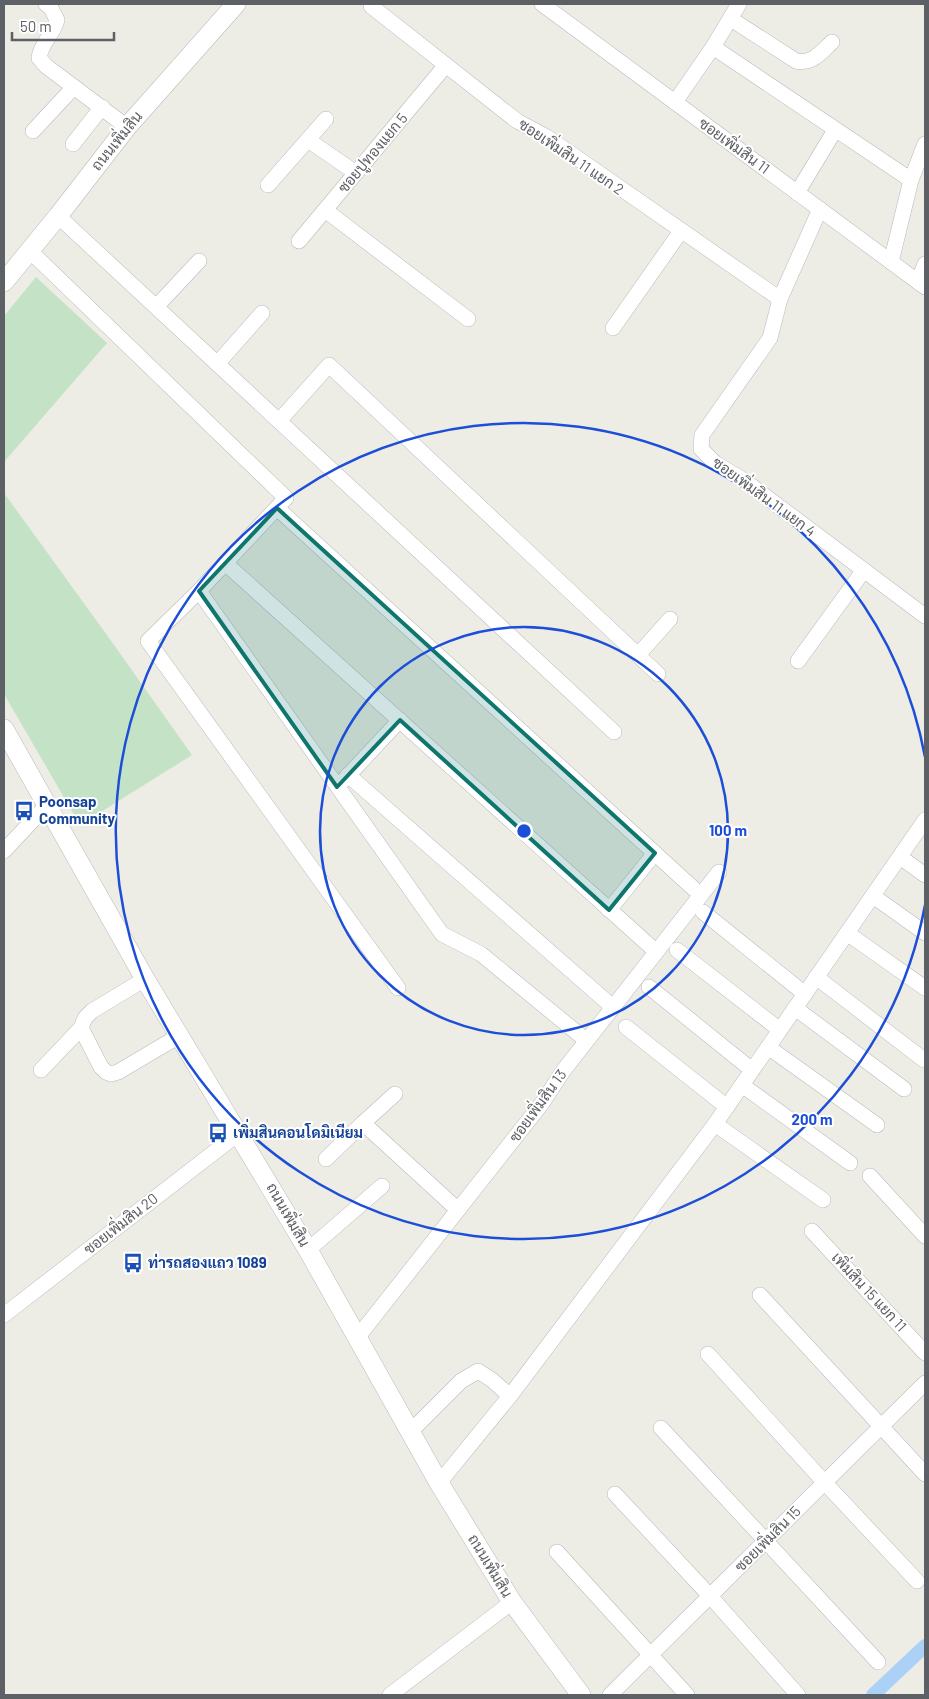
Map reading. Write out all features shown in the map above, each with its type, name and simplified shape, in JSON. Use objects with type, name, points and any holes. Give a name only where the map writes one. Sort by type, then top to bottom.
[{"type":"street","points":[[46,4],[51,8],[57,20],[54,29],[41,48],[40,58],[46,66],[127,127]]},
{"type":"street","name":"ถนนเพิ่มสิน","points":[[4,282],[127,127],[236,4]]},
{"type":"street","name":"ซอยเพิ่มสิน 11 แยก 2","points":[[373,4],[371,6],[517,121],[547,137],[780,299]]},
{"type":"street","name":"ซอยเพิ่มสิน 11","points":[[542,4],[922,285]]},
{"type":"street","points":[[675,102],[731,19],[739,4]]},
{"type":"street","points":[[731,19],[796,61],[805,63],[814,58],[832,42]]},
{"type":"street","points":[[713,46],[911,180]]},
{"type":"street","name":"ซอยปูทองแยก 5","points":[[299,241],[446,65]]},
{"type":"street","points":[[33,130],[74,87]]},
{"type":"street","points":[[73,144],[102,107]]},
{"type":"street","points":[[268,185],[326,119]]},
{"type":"street","points":[[797,193],[835,130]]},
{"type":"street","points":[[308,140],[356,173]]},
{"type":"street","points":[[891,262],[911,180],[925,144]]},
{"type":"street","name":"ซอยเพิ่มสิน 11 แยก 4","points":[[820,209],[780,299],[770,338],[702,435],[702,449],[714,463],[746,481],[925,616]]},
{"type":"street","points":[[325,210],[468,318]]},
{"type":"street","points":[[58,216],[614,732]]},
{"type":"street","points":[[612,328],[681,231]]},
{"type":"street","points":[[30,251],[286,498],[199,591],[148,641],[398,988]]},
{"type":"street","points":[[156,307],[199,261]]},
{"type":"street","points":[[922,285],[925,264]]},
{"type":"street","points":[[217,364],[262,313]]},
{"type":"street","points":[[279,421],[329,365],[658,674]]},
{"type":"street","points":[[277,508],[694,889]]},
{"type":"street","points":[[225,563],[650,947]]},
{"type":"street","points":[[798,660],[864,570]]},
{"type":"street","points":[[199,591],[442,934],[481,954],[581,1036]]},
{"type":"street","points":[[638,655],[670,619]]},
{"type":"street","points":[[337,787],[400,720]]},
{"type":"street","name":"ถนนเพิ่มสิน","points":[[4,729],[145,979],[308,1250],[439,1484],[512,1602],[581,1695]]},
{"type":"street","points":[[348,775],[607,1002]]},
{"type":"street","points":[[4,851],[46,806]]},
{"type":"street","points":[[439,1484],[510,1396],[727,1107],[925,820]]},
{"type":"street","points":[[609,910],[655,854]]},
{"type":"street","points":[[900,857],[925,875]]},
{"type":"street","name":"ซอยเพิ่มสิน 13","points":[[357,1338],[543,1102],[563,1071],[719,872]]},
{"type":"street","points":[[873,896],[925,933]]},
{"type":"street","points":[[703,912],[805,994]]},
{"type":"street","points":[[847,933],[925,988]]},
{"type":"street","points":[[677,950],[780,1030]]},
{"type":"street","points":[[816,978],[924,1060]]},
{"type":"street","points":[[41,1070],[81,1028],[85,1018],[92,1010],[145,979]]},
{"type":"street","points":[[649,987],[752,1070]]},
{"type":"street","points":[[795,1008],[904,1089]]},
{"type":"street","points":[[626,1027],[727,1107]]},
{"type":"street","points":[[81,1028],[101,1067],[111,1074],[118,1072],[179,1036]]},
{"type":"street","points":[[768,1047],[877,1126]]},
{"type":"street","points":[[742,1085],[850,1163]]},
{"type":"street","points":[[326,1158],[395,1094]]},
{"type":"street","points":[[363,1123],[458,1210]]},
{"type":"street","points":[[714,1124],[823,1200]]},
{"type":"street","name":"ซอยเพิ่มสิน 20","points":[[4,1315],[239,1133]]},
{"type":"street","points":[[870,1176],[925,1236]]},
{"type":"street","points":[[308,1250],[382,1186]]},
{"type":"street","name":"เพิ่มสิน 15 แยก 11","points":[[812,1231],[925,1353]]},
{"type":"street","points":[[760,1295],[925,1474]]},
{"type":"street","points":[[708,1354],[917,1581]]},
{"type":"street","points":[[410,1432],[461,1382],[478,1371],[492,1380],[510,1396]]},
{"type":"street","name":"ซอยเพิ่มสิน 15","points":[[610,1695],[925,1383]]},
{"type":"street","points":[[661,1428],[878,1662]]},
{"type":"street","points":[[615,1494],[710,1596],[798,1695]]},
{"type":"street","points":[[557,1552],[686,1695]]},
{"type":"street","points":[[390,1695],[512,1602]]},
{"type":"highlighted area","points":[[277,508],[655,853],[609,910],[400,720],[337,787],[199,591]]},
{"type":"green space","points":[[36,277],[107,343],[4,462],[4,316]]},
{"type":"green space","points":[[4,493],[192,755],[80,825],[4,694]]},
{"type":"waterway","points":[[873,1695],[925,1646]]},
{"type":"place","name":"Poonsap Community","points":[[24,811]]},
{"type":"place","name":"เพิ่มสินคอนโดมิเนียม","points":[[218,1133]]},
{"type":"place","name":"ท่ารถสองแถว 1089","points":[[133,1263]]}]
